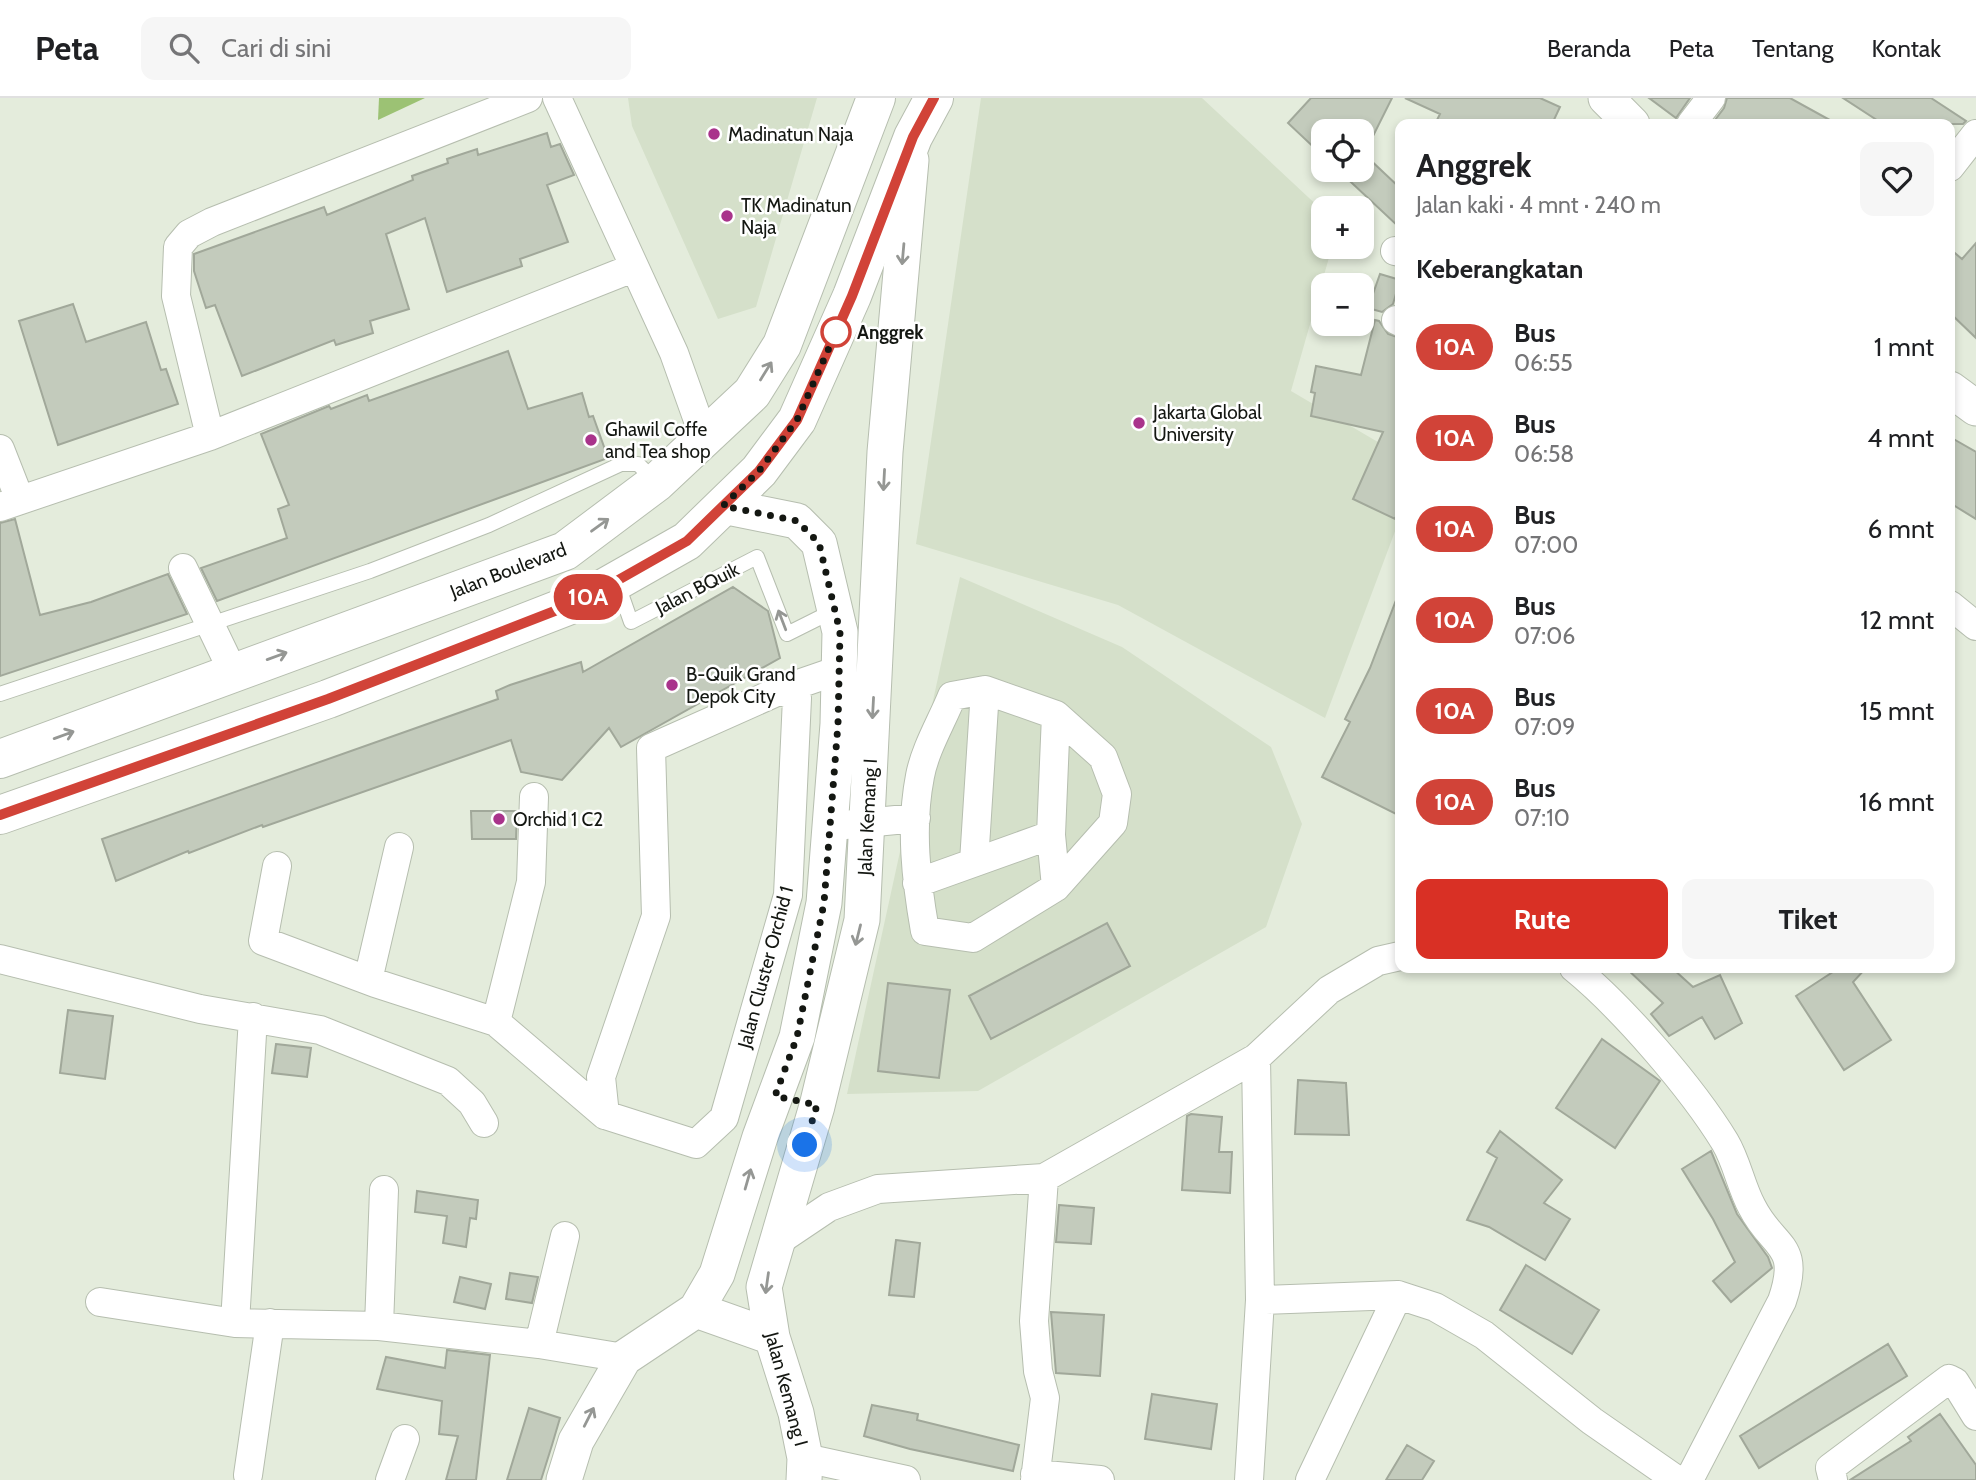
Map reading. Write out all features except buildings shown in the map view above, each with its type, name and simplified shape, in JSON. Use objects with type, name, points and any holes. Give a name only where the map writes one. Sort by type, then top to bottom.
[{"type":"main road","name":"Jalan Boulevard","points":[[0,759],[565,551],[657,482],[705,440],[752,393],[782,345],[876,98]]},
{"type":"main road","points":[[0,815],[328,699],[583,600],[687,541],[759,471],[797,420],[852,296],[913,137],[934,98]]},
{"type":"street","points":[[211,436],[176,296],[178,247],[189,234],[221,218],[528,98]]},
{"type":"street","points":[[557,98],[674,353],[705,440]]},
{"type":"street","points":[[1606,98],[1627,119]]},
{"type":"street","points":[[1696,119],[1711,98]]},
{"type":"street","points":[[1955,161],[1976,134]]},
{"type":"street","name":"Jalan Kemang I","points":[[804,1469],[796,1413],[772,1337],[764,1287],[817,1105],[862,920],[885,452],[913,137]]},
{"type":"street","points":[[0,449],[10,503],[211,436],[634,268]]},
{"type":"street","name":"Jalan Kemang I","points":[[564,1480],[576,1441],[596,1402],[624,1358],[696,1310],[717,1274],[761,1137],[797,1037],[824,903],[840,632],[819,543],[797,521],[723,506]]},
{"type":"street","points":[[183,568],[209,627],[233,672]]},
{"type":"street","points":[[1955,609],[1976,626]]},
{"type":"street","points":[[606,1115],[601,1077],[656,916],[652,748],[781,690],[839,670]]},
{"type":"street","name":"Jalan Cluster Orchid 1","points":[[277,866],[263,941],[368,980],[496,1022],[606,1115],[696,1144],[724,1118],[788,895],[797,698],[781,690]]},
{"type":"street","points":[[974,862],[985,690]]},
{"type":"street","points":[[985,690],[1056,715],[1103,757],[1117,794],[1114,823],[1056,887],[973,938],[925,931],[917,883],[916,818],[920,773],[952,696],[985,690]]},
{"type":"street","points":[[1056,715],[1051,835],[1056,887]]},
{"type":"street","points":[[496,1022],[531,882],[534,797]]},
{"type":"street","points":[[830,825],[916,818]]},
{"type":"street","points":[[917,883],[1051,835]]},
{"type":"street","points":[[368,980],[399,847]]},
{"type":"street","points":[[781,1230],[878,1189],[1044,1178],[1255,1058],[1329,990],[1378,961],[1395,957]]},
{"type":"street","points":[[0,958],[200,1009],[320,1030],[448,1081],[472,1103],[484,1123]]},
{"type":"street","points":[[1579,973],[1624,1018],[1696,1102],[1726,1144],[1753,1210],[1788,1256],[1788,1285],[1782,1301],[1689,1480]]},
{"type":"street","points":[[235,1323],[253,1017]]},
{"type":"street","points":[[1249,1480],[1260,1300],[1255,1058]]},
{"type":"street","points":[[775,1096],[817,1105]]},
{"type":"street","points":[[1044,1178],[1034,1321],[1038,1371],[1045,1398],[1035,1477],[1100,1480]]},
{"type":"street","points":[[379,1326],[384,1189]]},
{"type":"street","points":[[539,1344],[565,1236]]},
{"type":"street","points":[[1260,1300],[1398,1295],[1435,1307],[1485,1335],[1592,1420],[1677,1480]]},
{"type":"street","points":[[1311,1480],[1398,1295]]},
{"type":"street","points":[[100,1302],[235,1323],[379,1326],[539,1344],[624,1358]]},
{"type":"street","points":[[696,1310],[772,1337]]},
{"type":"street","points":[[253,1478],[270,1323]]},
{"type":"street","points":[[1833,1480],[1830,1468],[1948,1379],[1955,1382],[1976,1415]]},
{"type":"street","points":[[390,1480],[405,1439]]},
{"type":"street","points":[[804,1469],[906,1480]]},
{"type":"lane","points":[[0,694],[370,572],[489,526],[621,464],[638,464],[657,482]]},
{"type":"lane","name":"Jalan BQuik","points":[[616,580],[631,622],[757,557],[787,634],[834,610]]},
{"type":"shaded area","name":"TK Madinatun Naja","points":[[628,98],[817,98],[756,307],[718,319],[632,126]]},
{"type":"shaded area","name":"Jakarta Global University","points":[[981,98],[1202,98],[1311,200],[1311,259],[1329,259],[1325,273],[1311,273],[1311,321],[1291,391],[1395,452],[1395,531],[1325,718],[1118,605],[916,544]]},
{"type":"shaded area","points":[[960,577],[1122,647],[1271,747],[1302,824],[1266,927],[978,1091],[847,1094]]},
{"type":"green space","points":[[379,98],[425,98],[378,120]]},
{"type":"bus line","name":"10A","points":[[0,815],[328,699],[583,600],[687,541],[759,471],[797,420],[852,296],[913,137],[934,98]]},
{"type":"place","name":"Madinatun Naja","points":[[714,134]]},
{"type":"place","name":"TK Madinatun Naja","points":[[727,216]]},
{"type":"place","name":"Anggrek","points":[[836,332]]},
{"type":"place","name":"Jakarta Global University","points":[[1139,423]]},
{"type":"place","name":"Ghawil Coffe and Tea shop","points":[[591,440]]},
{"type":"place","name":"B-Quik Grand Depok City","points":[[672,685]]},
{"type":"place","name":"Orchid 1 C2","points":[[499,819]]},
{"type":"route","points":[[805,1145],[817,1105],[775,1096],[797,1037],[824,903],[838,724],[840,632],[819,543],[797,521],[723,506],[759,471],[797,420],[841,321],[836,332]]}]
